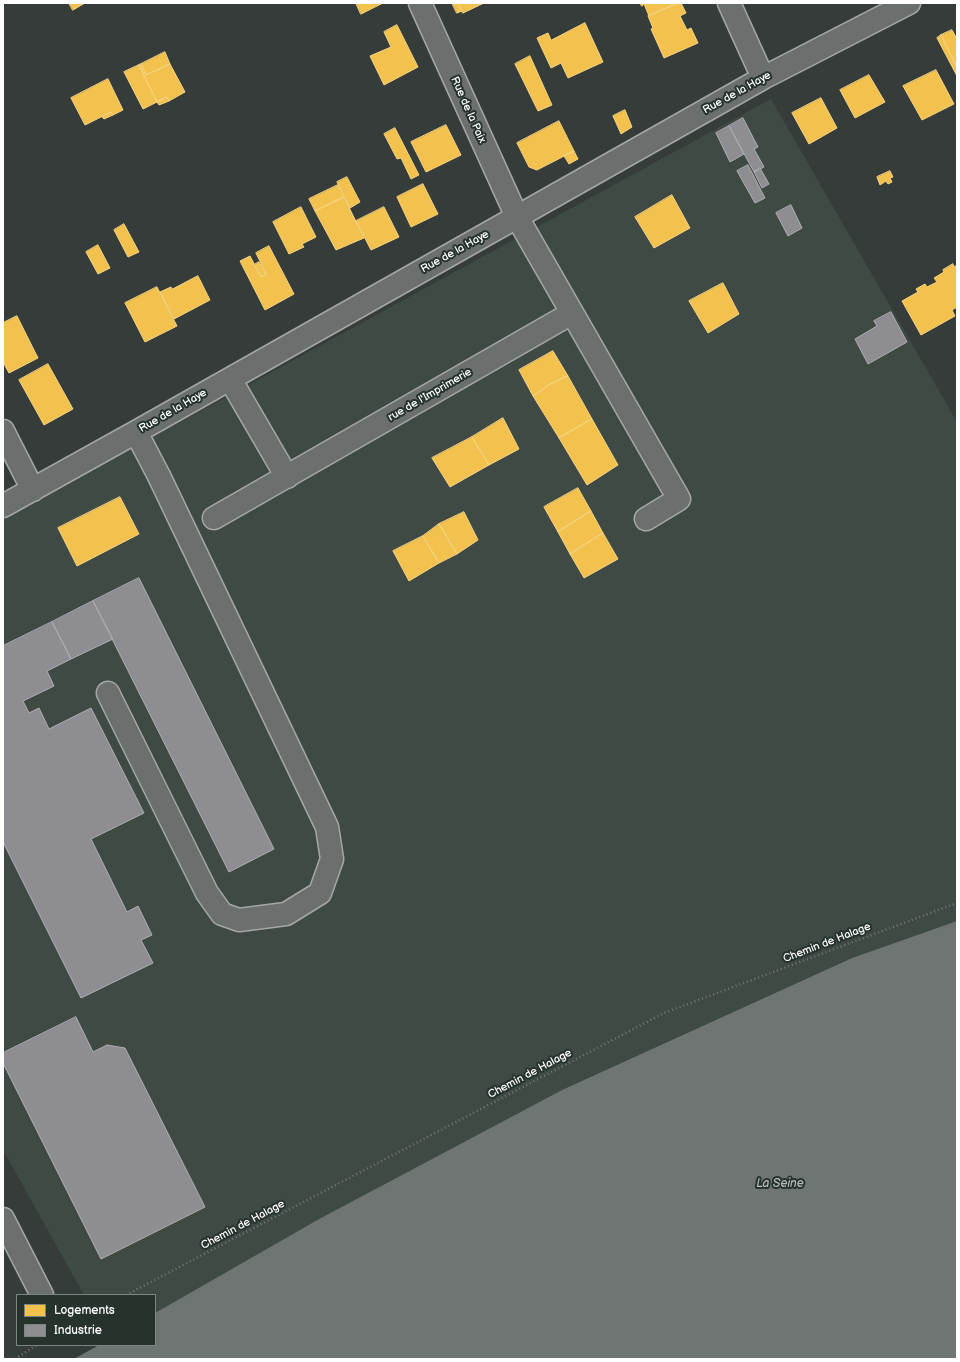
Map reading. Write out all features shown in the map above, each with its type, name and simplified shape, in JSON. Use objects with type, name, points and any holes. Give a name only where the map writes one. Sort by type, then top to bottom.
[{"type":"street","name":"Rue de la Paix","points":[[420,3],[517,217]]},
{"type":"street","points":[[729,3],[762,78]]},
{"type":"street","name":"Rue de la Haye","points":[[3,506],[762,78],[909,3]]},
{"type":"street","points":[[517,217],[679,499],[646,519]]},
{"type":"street","name":"rue de l'Imprimerie","points":[[214,518],[572,313]]},
{"type":"street","points":[[230,379],[287,477]]},
{"type":"street","points":[[3,431],[33,490]]},
{"type":"street","points":[[108,693],[207,893],[222,914],[239,920],[286,914],[320,893],[332,860],[327,827],[159,476],[136,432]]},
{"type":"street","points":[[3,1219],[41,1294]]},
{"type":"path","name":"Chemin de Halage","points":[[128,1294],[664,1013],[957,902]]},
{"type":"path","points":[[15,1359],[34,1346]]},
{"type":"shaded area","points":[[771,99],[957,422],[957,921],[852,958],[562,1090],[319,1219],[156,1312],[156,1294],[83,1294],[3,1150],[3,519]]},
{"type":"water","name":"La Seine","points":[[957,921],[957,1359],[74,1359],[97,1346],[156,1346],[156,1312],[319,1219],[562,1090],[852,958]]},
{"type":"building: Logements","points":[[69,3],[85,3],[73,10]]},
{"type":"building: Logements","points":[[356,3],[383,3],[361,14]]},
{"type":"building: Logements","points":[[452,3],[458,3],[462,11],[457,13]]},
{"type":"building: Logements","points":[[458,3],[484,3],[463,13]]},
{"type":"building: Logements","points":[[640,3],[678,3],[649,16],[644,4],[642,6]]},
{"type":"building: Logements","points":[[681,3],[686,13],[680,16],[687,30],[691,28],[698,43],[664,58],[651,29],[653,28],[648,16]]},
{"type":"building: Logements","points":[[585,23],[603,62],[568,78],[561,63],[551,68],[537,38],[548,33],[551,40]]},
{"type":"building: Logements","points":[[397,25],[418,67],[384,85],[370,56],[391,47],[384,32]]},
{"type":"building: Logements","points":[[952,30],[957,39],[957,67],[941,35]]},
{"type":"building: Logements","points":[[941,35],[957,67],[957,76],[937,38]]},
{"type":"building: Logements","points":[[165,52],[170,64],[146,75],[141,64]]},
{"type":"building: Logements","points":[[530,56],[552,105],[538,111],[515,64]]},
{"type":"building: Logements","points":[[141,64],[146,75],[170,64],[185,92],[169,101],[167,97],[157,102],[139,65]]},
{"type":"building: Logements","points":[[139,65],[157,102],[143,109],[124,72]]},
{"type":"building: Logements","points":[[936,70],[954,104],[922,120],[903,86]]},
{"type":"building: Logements","points":[[869,75],[885,102],[855,118],[840,90]]},
{"type":"building: Logements","points":[[108,79],[123,110],[113,115],[111,112],[85,125],[71,98]]},
{"type":"building: Logements","points":[[167,97],[169,101],[159,105],[157,102]]},
{"type":"building: Logements","points":[[821,98],[837,128],[809,144],[792,113]]},
{"type":"building: Logements","points":[[625,110],[632,127],[621,134],[613,116]]},
{"type":"building: Logements","points":[[111,112],[113,115],[104,119],[102,117]]},
{"type":"building: Logements","points":[[559,121],[574,151],[537,170],[529,167],[517,143]]},
{"type":"building: Logements","points":[[446,125],[461,155],[426,172],[411,142]]},
{"type":"building: Logements","points":[[395,128],[419,175],[411,179],[401,158],[397,159],[384,134]]},
{"type":"building: Logements","points":[[574,151],[578,159],[569,164],[564,156]]},
{"type":"building: Logements","points":[[890,171],[893,177],[890,178],[892,182],[888,184],[886,181],[880,185],[877,177]]},
{"type":"building: Logements","points":[[347,177],[360,202],[350,208],[337,182]]},
{"type":"building: Logements","points":[[423,184],[438,214],[411,227],[397,197]]},
{"type":"building: Logements","points":[[338,185],[344,197],[315,211],[309,199]]},
{"type":"building: Logements","points":[[672,195],[690,228],[654,248],[635,217]]},
{"type":"building: Logements","points":[[344,197],[364,238],[336,250],[315,211]]},
{"type":"building: Logements","points":[[301,207],[316,237],[302,244],[304,247],[289,254],[273,222]]},
{"type":"building: Logements","points":[[384,207],[399,237],[371,250],[356,221]]},
{"type":"building: Logements","points":[[124,224],[139,252],[128,257],[114,230]]},
{"type":"building: Logements","points":[[98,245],[110,268],[98,274],[86,252]]},
{"type":"building: Logements","points":[[269,246],[294,294],[265,310],[240,261],[250,256],[261,277],[266,274],[256,253]]},
{"type":"building: Logements","points":[[259,262],[266,274],[261,277],[254,265]]},
{"type":"building: Logements","points":[[953,264],[954,267],[957,265],[957,307],[952,310],[955,316],[921,335],[902,301],[918,292],[916,289],[925,284],[927,287],[937,282],[934,278]]},
{"type":"building: Logements","points":[[198,276],[210,300],[174,319],[160,292],[171,287],[172,289]]},
{"type":"building: Logements","points":[[723,283],[739,314],[708,333],[689,301]]},
{"type":"building: Logements","points":[[157,287],[177,326],[145,342],[125,303]]},
{"type":"building: Logements","points":[[17,316],[38,358],[9,373],[3,362],[3,323]]},
{"type":"building: Logements","points":[[553,351],[568,376],[550,384],[533,396],[519,370]]},
{"type":"building: Logements","points":[[48,364],[73,409],[44,425],[19,380]]},
{"type":"building: Logements","points":[[568,376],[592,419],[559,438],[533,396],[550,384]]},
{"type":"building: Logements","points":[[503,418],[519,449],[489,465],[472,437]]},
{"type":"building: Logements","points":[[592,419],[618,465],[587,485],[559,438]]},
{"type":"building: Logements","points":[[472,437],[489,465],[450,487],[432,458]]},
{"type":"building: Logements","points":[[578,488],[591,511],[558,532],[544,507]]},
{"type":"building: Logements","points":[[120,497],[139,534],[77,566],[58,528]]},
{"type":"building: Logements","points":[[591,511],[603,533],[570,554],[558,532]]},
{"type":"building: Logements","points":[[464,512],[478,540],[457,554],[439,524]]},
{"type":"building: Logements","points":[[439,524],[457,554],[439,563],[423,536]]},
{"type":"building: Logements","points":[[603,533],[618,559],[584,578],[570,554]]},
{"type":"building: Logements","points":[[423,536],[439,563],[409,581],[393,551]]},
{"type":"building: Industrie","points":[[743,118],[758,147],[754,149],[764,167],[754,172],[729,126]]},
{"type":"building: Industrie","points":[[729,126],[744,154],[730,162],[716,133]]},
{"type":"building: Industrie","points":[[748,165],[765,198],[755,203],[737,171]]},
{"type":"building: Industrie","points":[[760,168],[769,184],[762,188],[754,172]]},
{"type":"building: Industrie","points":[[791,205],[802,228],[788,236],[776,213]]},
{"type":"building: Industrie","points":[[891,312],[907,342],[868,364],[855,339],[877,326],[874,321]]},
{"type":"building: Industrie","points":[[139,578],[274,849],[229,872],[93,601]]},
{"type":"building: Industrie","points":[[93,601],[113,639],[71,659],[52,622]]},
{"type":"building: Industrie","points":[[52,622],[71,659],[47,671],[54,686],[23,701],[29,713],[39,708],[49,729],[91,708],[144,813],[91,839],[127,912],[138,906],[152,935],[141,940],[153,963],[81,998],[3,842],[3,646]]},
{"type":"building: Industrie","points":[[76,1017],[93,1052],[107,1045],[125,1048],[205,1207],[101,1259],[3,1063],[3,1053]]}]
